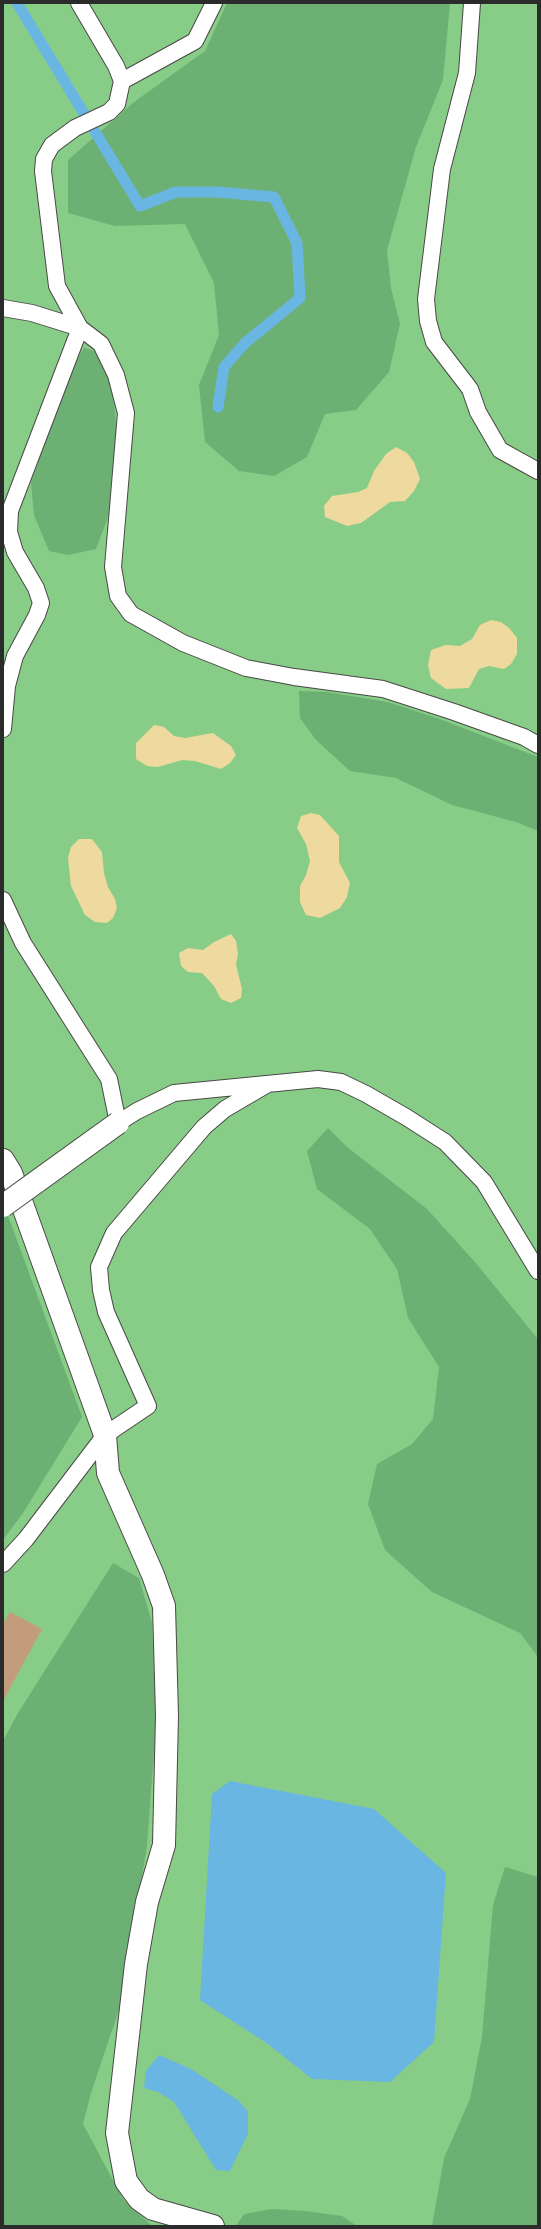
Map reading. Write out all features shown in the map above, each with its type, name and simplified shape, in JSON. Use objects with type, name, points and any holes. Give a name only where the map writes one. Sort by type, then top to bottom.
[{"type":"street","points":[[3,1206],[118,1123]]},
{"type":"street","points":[[3,1160],[11,1173],[105,1435],[108,1473],[153,1576],[164,1606],[167,1716],[164,1845],[147,1902],[136,1964],[117,2133],[126,2181],[139,2199],[153,2209],[213,2226]]},
{"type":"lane","points":[[3,729],[7,686],[15,656],[37,615],[41,603],[36,588],[15,552],[9,532],[10,511],[80,328],[57,286],[43,171],[44,159],[52,145],[75,128],[109,112],[117,104],[122,81],[116,66],[79,3]]},
{"type":"lane","points":[[122,81],[195,41],[214,3]]},
{"type":"lane","points":[[472,3],[467,73],[442,169],[426,299],[428,321],[434,342],[467,384],[478,412],[500,450],[538,471]]},
{"type":"lane","points":[[3,308],[32,313],[80,328],[101,344],[116,375],[126,413],[113,567],[118,596],[131,614],[183,643],[246,668],[294,677],[383,689],[454,712],[524,738],[538,745]]},
{"type":"lane","points":[[3,900],[23,943],[109,1080],[118,1123],[137,1111],[174,1093],[272,1082],[318,1079],[340,1082],[366,1094],[445,1142],[484,1182],[538,1271]]},
{"type":"lane","points":[[3,1564],[26,1539],[105,1435],[148,1406],[106,1312],[101,1290],[99,1267],[114,1233],[204,1127],[225,1109],[272,1082]]},
{"type":"green space","points":[[3,3],[538,3],[538,2226],[119,2226],[3,2134]]},
{"type":"green space","points":[[227,3],[450,3],[443,80],[416,147],[387,250],[391,288],[400,324],[389,372],[356,410],[325,414],[307,457],[274,476],[239,471],[205,442],[199,385],[219,335],[214,283],[185,224],[115,226],[68,213],[68,160],[134,102],[205,51]]},
{"type":"green space","points":[[84,348],[95,351],[111,383],[115,410],[117,443],[108,517],[96,549],[68,555],[49,551],[34,515],[31,483],[64,381]]},
{"type":"green space","points":[[299,691],[327,692],[388,702],[440,719],[538,757],[538,831],[516,822],[452,805],[396,778],[350,771],[316,740],[300,718]]},
{"type":"green space","points":[[328,1128],[347,1147],[427,1209],[474,1261],[538,1339],[538,1657],[520,1633],[432,1592],[385,1550],[368,1504],[377,1464],[412,1444],[433,1419],[439,1367],[408,1318],[397,1269],[370,1229],[317,1189],[307,1151]]},
{"type":"green space","points":[[3,1202],[82,1417],[23,1513],[3,1540]]},
{"type":"green space","points":[[113,1563],[139,1578],[152,1623],[156,1725],[147,1846],[121,2004],[91,2093],[83,2124],[123,2199],[152,2226],[3,2226],[3,1741],[18,1713]]},
{"type":"green space","points":[[505,1867],[538,1877],[538,2226],[432,2226],[444,2158],[470,2099],[482,2037],[493,1905]]},
{"type":"green space","points":[[272,2209],[305,2211],[342,2216],[357,2226],[236,2226],[244,2214]]},
{"type":"sand","points":[[396,447],[407,453],[414,462],[420,479],[414,491],[405,501],[390,502],[361,523],[347,526],[325,517],[324,506],[332,496],[358,492],[367,488],[374,471],[386,454]]},
{"type":"sand","points":[[491,620],[501,622],[509,628],[517,638],[517,654],[511,664],[504,669],[489,666],[479,669],[469,688],[446,689],[431,678],[428,665],[431,650],[446,645],[460,646],[472,639],[480,625]]},
{"type":"sand","points":[[154,725],[164,727],[174,736],[185,738],[213,733],[231,746],[236,755],[230,763],[221,769],[195,761],[182,760],[158,767],[147,766],[136,759],[136,743]]},
{"type":"sand","points":[[311,813],[320,815],[339,836],[339,862],[350,883],[347,897],[340,908],[320,918],[306,915],[300,902],[300,886],[306,875],[310,861],[306,844],[297,828],[301,816]]},
{"type":"sand","points":[[79,839],[92,839],[102,852],[104,873],[108,887],[115,899],[117,908],[113,918],[107,923],[95,922],[85,915],[71,886],[68,858],[71,847]]},
{"type":"sand","points":[[231,934],[236,941],[238,954],[236,965],[242,989],[241,998],[231,1003],[221,999],[214,986],[202,973],[188,972],[181,966],[179,953],[188,948],[203,950],[214,942]]},
{"type":"water","points":[[230,1781],[374,1809],[446,1873],[434,2042],[390,2082],[312,2079],[268,2044],[200,2000],[212,1794]]},
{"type":"water","points":[[159,2055],[191,2069],[239,2101],[248,2112],[248,2134],[230,2171],[216,2170],[174,2102],[158,2092],[144,2088],[146,2071]]},
{"type":"building","points":[[10,1612],[42,1629],[3,1701],[3,1624]]},
{"type":"waterway","points":[[17,3],[140,206],[176,192],[217,192],[274,197],[297,243],[300,298],[245,343],[224,367],[218,407]]}]
